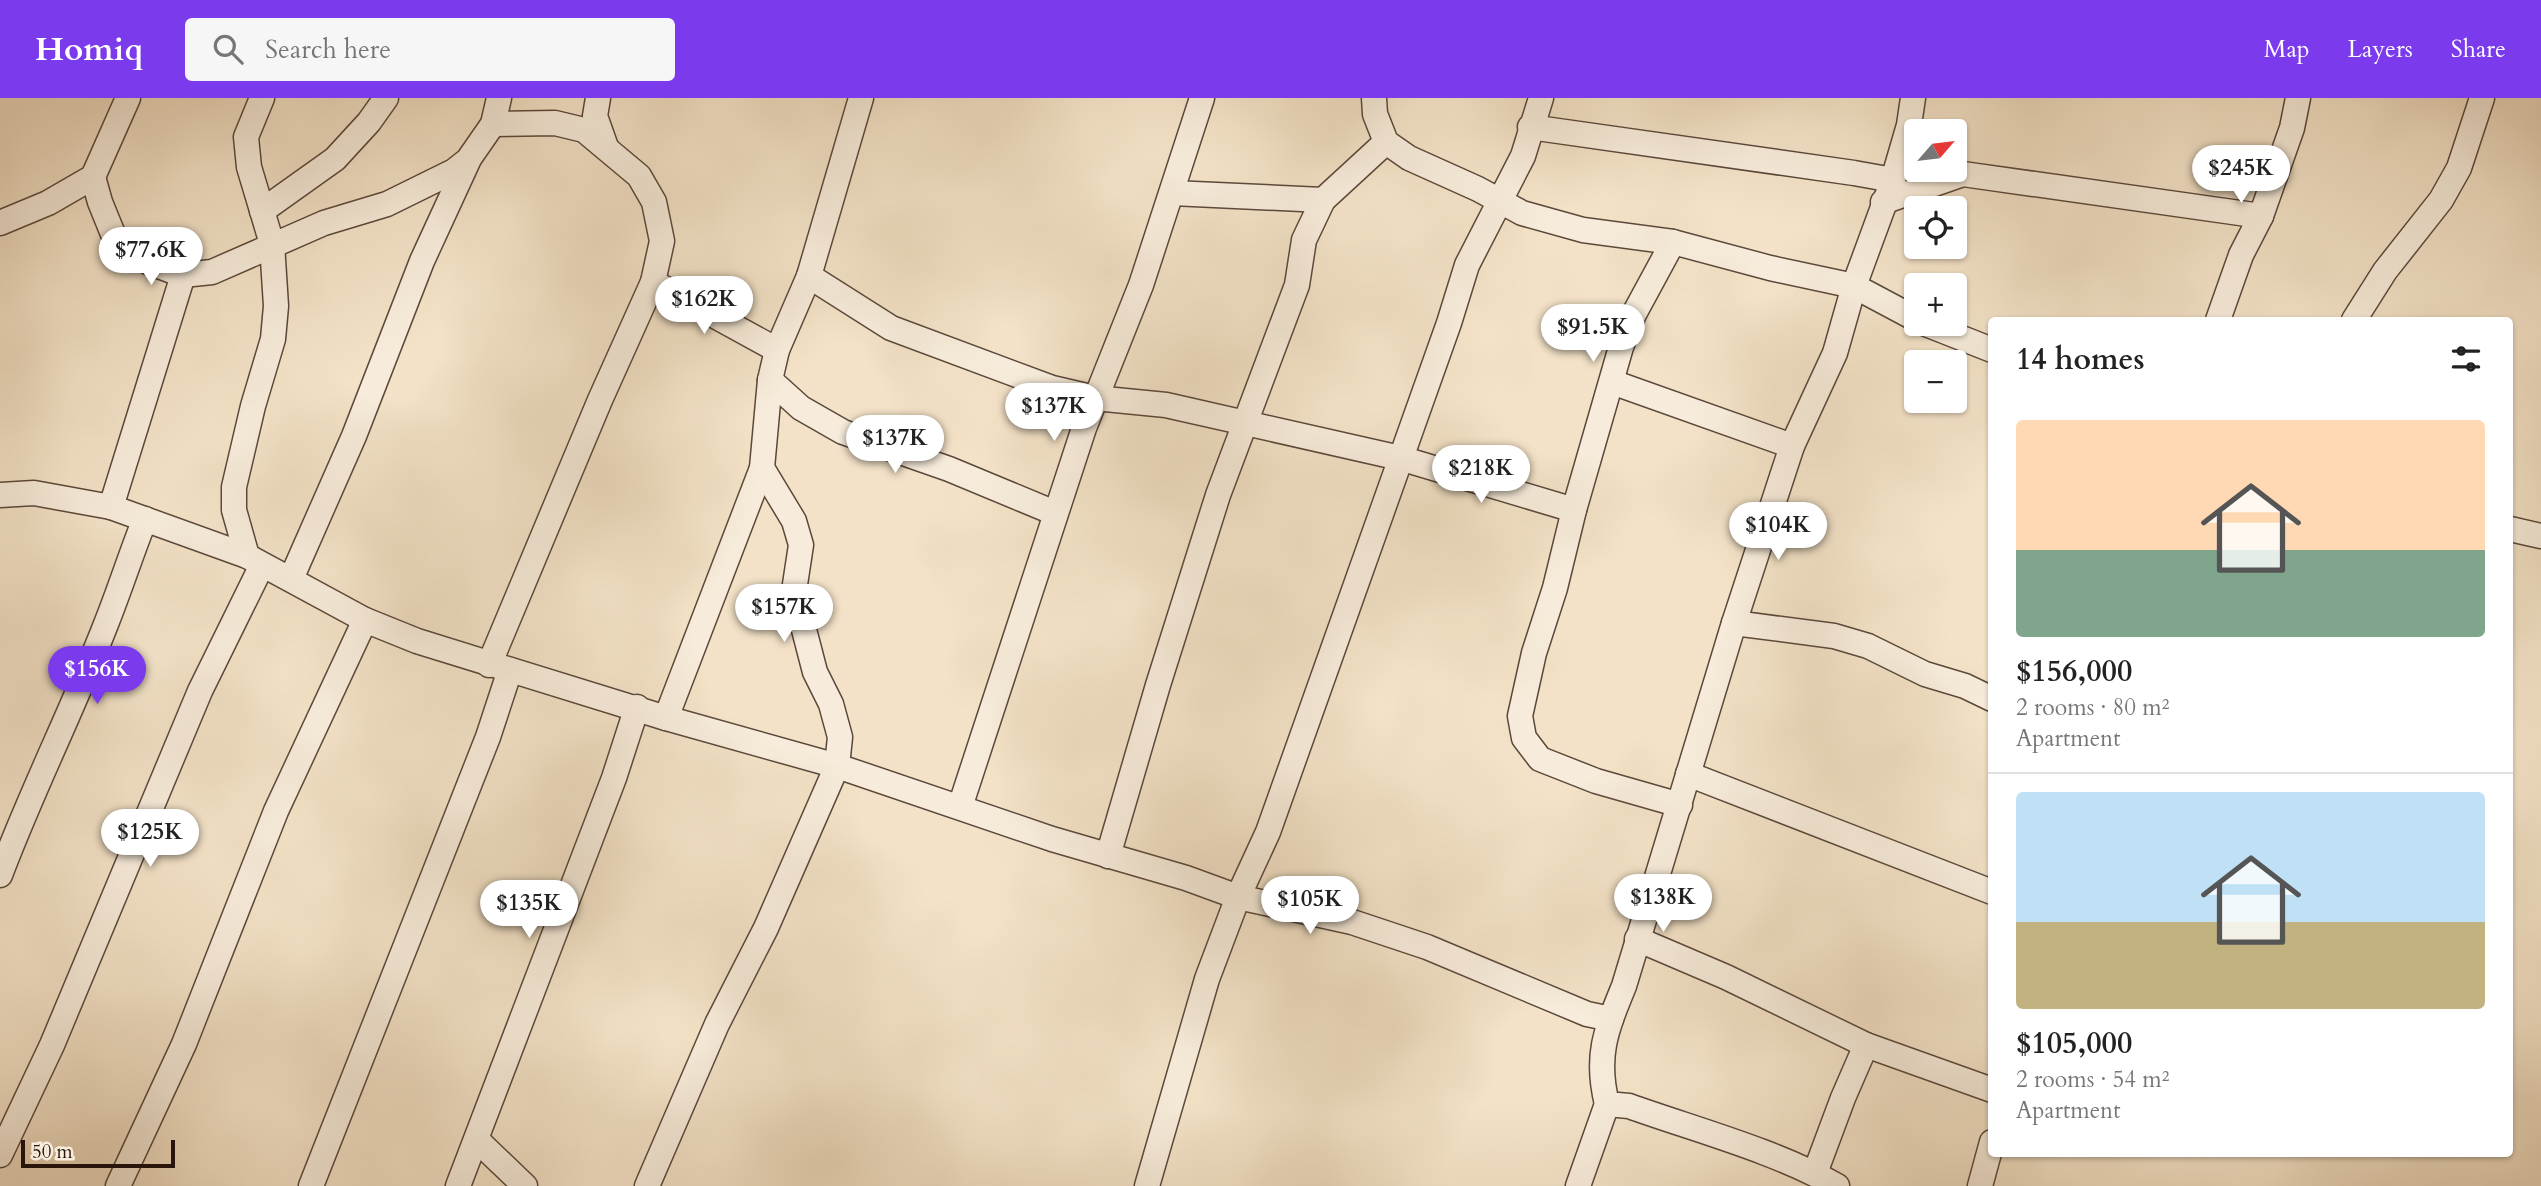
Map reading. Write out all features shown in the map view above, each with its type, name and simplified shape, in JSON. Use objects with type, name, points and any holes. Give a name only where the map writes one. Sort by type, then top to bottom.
[{"type":"street","points":[[0,223],[48,203],[93,177],[128,98]]},
{"type":"street","points":[[0,1155],[52,1045],[254,560],[234,510],[234,487],[253,406],[273,339],[276,306],[272,244],[249,167],[246,137],[262,98]]},
{"type":"street","points":[[262,211],[335,159],[369,122],[386,98]]},
{"type":"street","points":[[291,579],[355,436],[422,261],[468,160],[493,124],[499,98]]},
{"type":"street","points":[[598,98],[595,116],[606,147]]},
{"type":"street","points":[[666,718],[762,468],[770,380],[777,350],[809,276],[861,98]]},
{"type":"street","points":[[960,807],[1055,513],[1095,398],[1141,285],[1202,98]]},
{"type":"street","points":[[1374,98],[1375,114],[1387,142],[1409,158],[1522,213],[1583,230],[1673,242],[1770,268],[1854,286],[1904,313]]},
{"type":"street","points":[[1147,1186],[1207,979],[1238,897],[1268,832],[1352,600],[1467,265],[1523,156],[1541,98]]},
{"type":"street","points":[[1913,98],[1913,119]]},
{"type":"street","points":[[2219,317],[2241,255],[2261,216],[2292,128],[2298,98]]},
{"type":"street","points":[[2356,317],[2385,271],[2441,200],[2459,168],[2482,98]]},
{"type":"street","points":[[311,1186],[488,737],[499,667],[600,400],[653,282],[662,241],[654,202],[639,176],[584,130],[555,123],[493,124]]},
{"type":"street","points":[[1530,127],[1854,173],[1888,191],[1921,182]]},
{"type":"street","points":[[1108,856],[1218,495],[1297,285],[1304,240],[1323,200],[1387,142]]},
{"type":"street","points":[[1578,1186],[1607,1104],[1602,1086],[1601,1061],[1611,1019],[1624,986],[1734,623],[1792,446],[1835,353],[1854,286],[1904,153]]},
{"type":"street","points":[[93,177],[115,239],[148,262],[183,275],[212,272],[324,223],[387,204],[454,171],[468,160]]},
{"type":"street","points":[[1967,173],[2261,216]]},
{"type":"street","points":[[1172,194],[1323,200]]},
{"type":"street","points":[[1673,242],[1634,314],[1621,347],[1574,510],[1520,716],[1524,738],[1540,758],[1597,781],[1680,805]]},
{"type":"street","points":[[111,507],[183,275]]},
{"type":"street","points":[[809,276],[891,328],[1052,388],[1095,398],[1166,405],[1400,458],[1574,510]]},
{"type":"street","points":[[653,282],[777,350]]},
{"type":"street","points":[[1956,336],[1988,348]]},
{"type":"street","points":[[770,380],[801,408],[843,432],[949,469],[1055,513]]},
{"type":"street","points":[[1612,382],[1792,446]]},
{"type":"street","points":[[648,1186],[717,1024],[766,928],[837,766],[840,737],[831,704],[815,672],[794,591],[801,545],[794,521],[762,468]]},
{"type":"street","points":[[0,495],[34,493],[111,507],[254,560],[365,620],[418,641],[666,718],[837,766],[1238,897],[1352,922],[1427,947],[1587,1014],[1611,1019]]},
{"type":"street","points":[[0,875],[107,624],[145,519]]},
{"type":"street","points":[[2513,530],[2541,536]]},
{"type":"street","points":[[118,1186],[184,1044],[276,811],[365,620]]},
{"type":"street","points":[[1734,623],[1798,630],[1856,643],[1925,674],[1965,686],[1988,697]]},
{"type":"street","points":[[458,1186],[609,792],[637,707]]},
{"type":"street","points":[[1688,774],[1988,890]]},
{"type":"street","points":[[1637,939],[1726,977],[1866,1045],[1988,1089]]},
{"type":"street","points":[[1815,1173],[1866,1045]]},
{"type":"street","points":[[1607,1104],[1629,1106],[1815,1173],[1837,1186]]},
{"type":"street","points":[[477,1140],[525,1186]]},
{"type":"street","points":[[1980,1186],[1988,1157]]}]
